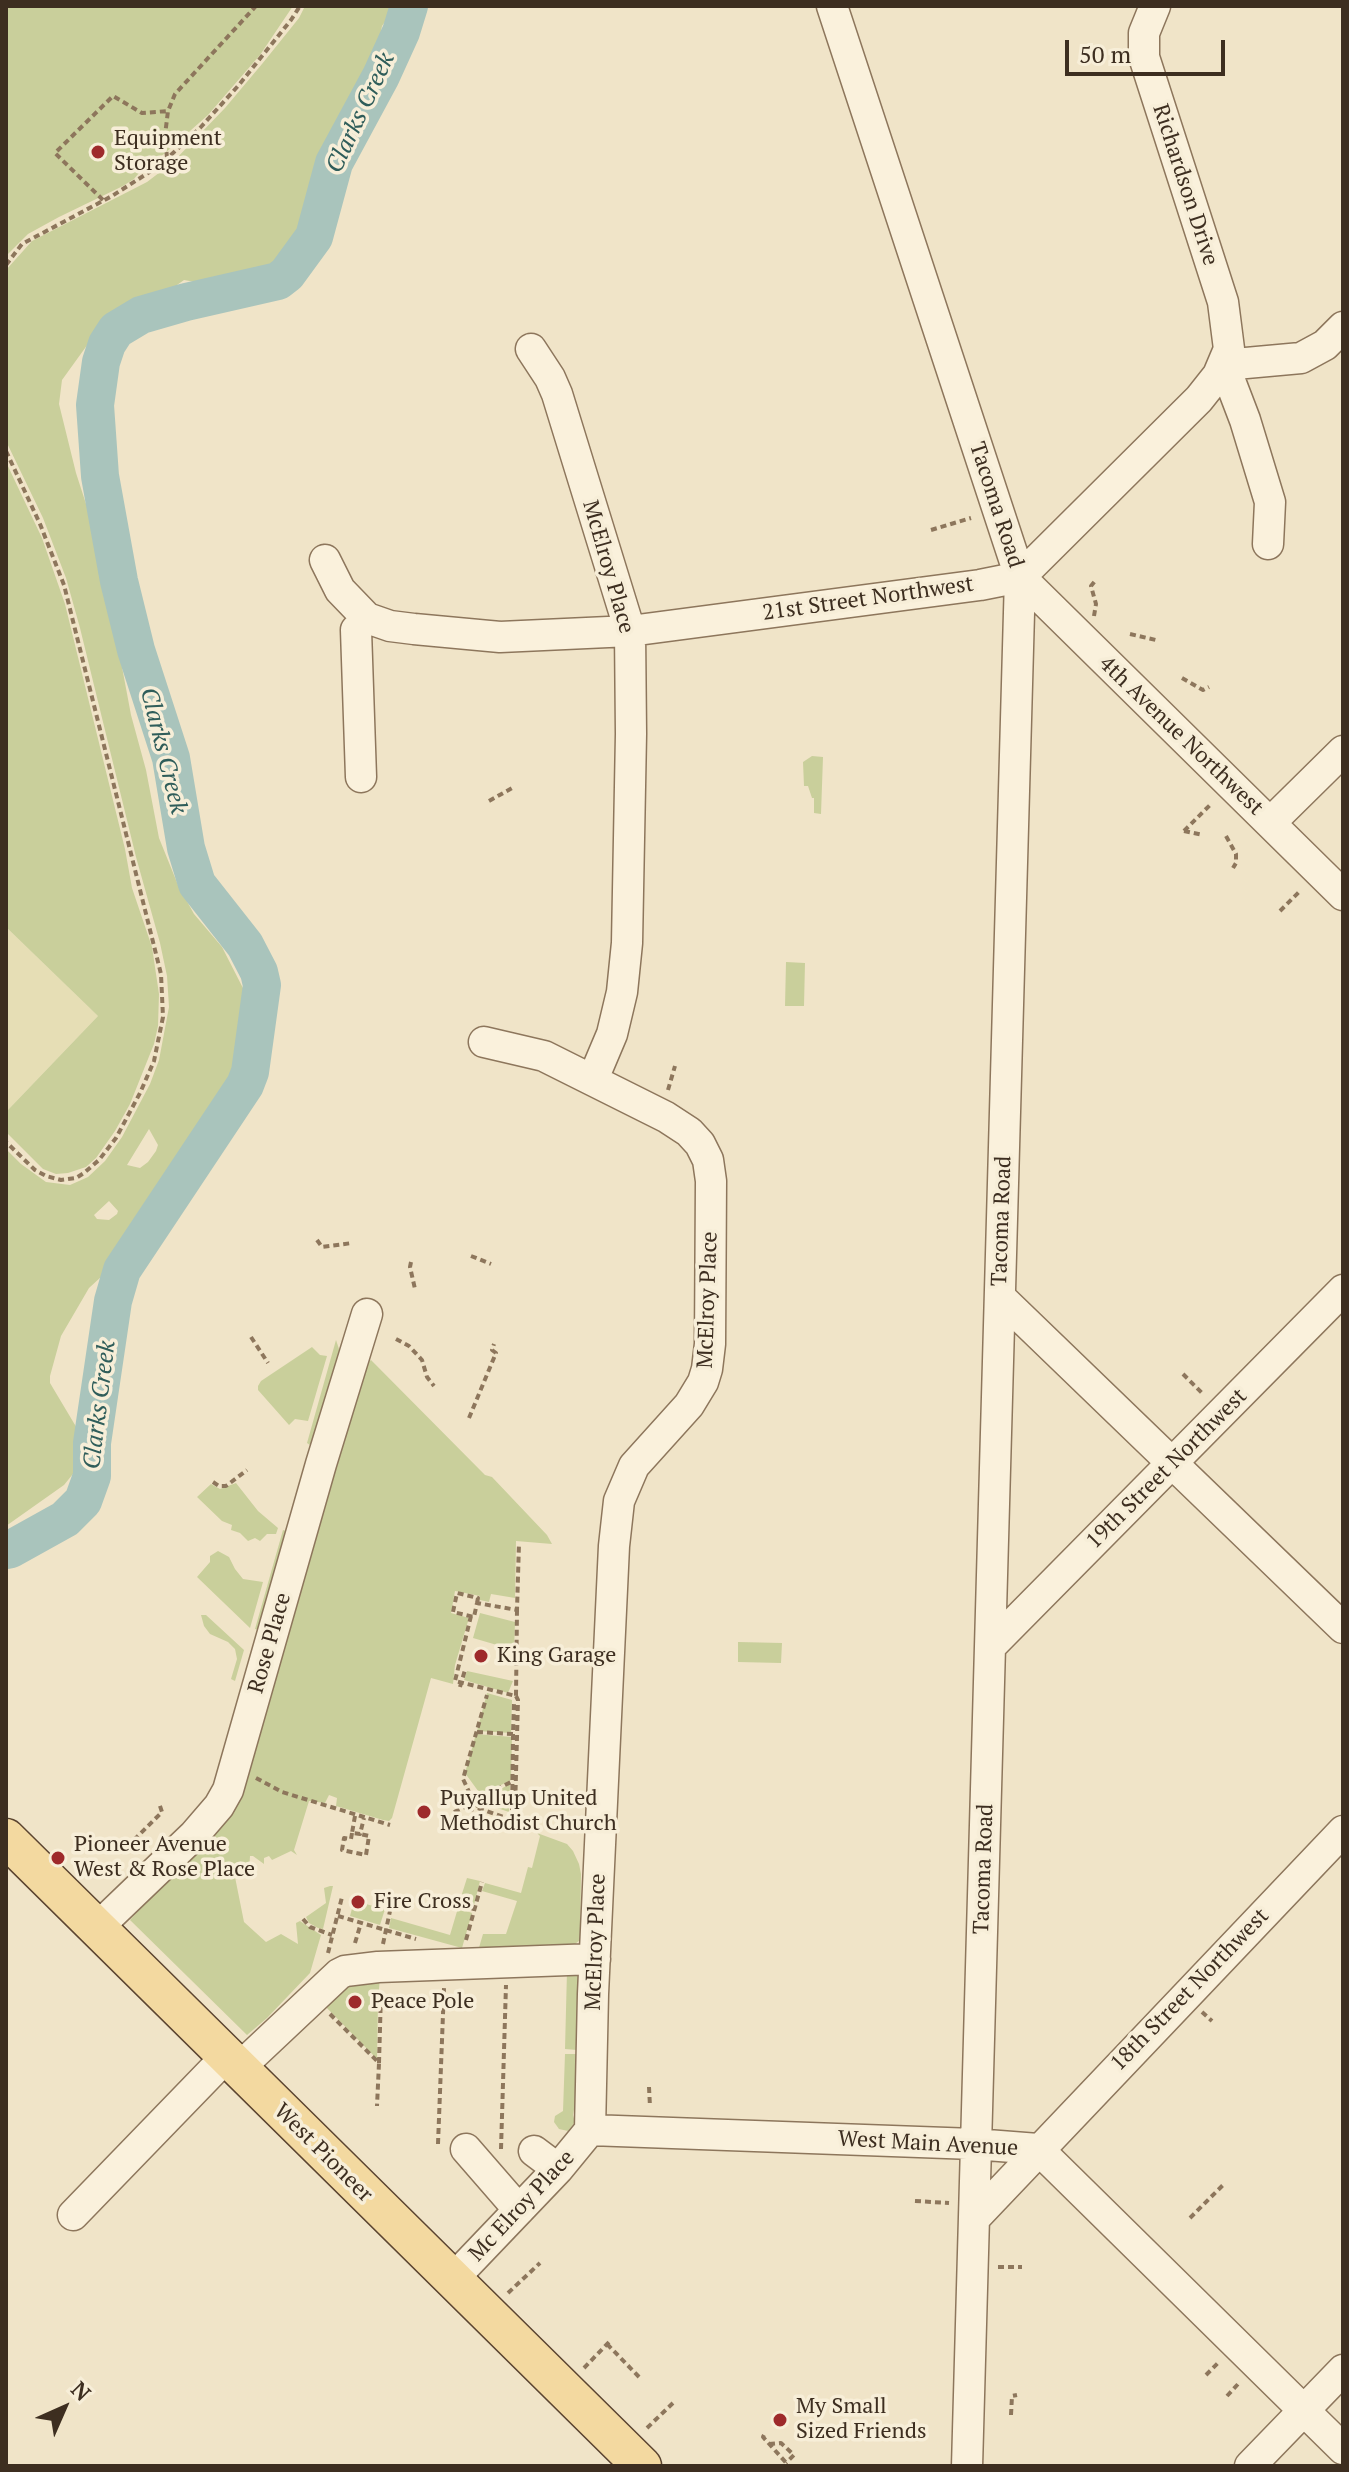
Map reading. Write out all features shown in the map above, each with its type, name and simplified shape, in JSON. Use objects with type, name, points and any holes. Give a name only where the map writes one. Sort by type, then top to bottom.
[{"type":"main road","name":"West Pioneer","points":[[6,1838],[452,2280],[644,2448]]},
{"type":"street","name":"Tacoma Road","points":[[832,6],[1020,577],[967,2466]]},
{"type":"street","name":"Richardson Drive","points":[[1155,6],[1144,33],[1144,57],[1223,302],[1229,349],[1224,365]]},
{"type":"street","points":[[1020,577],[1184,415],[1224,365],[1301,358],[1325,345],[1343,327]]},
{"type":"street","name":"McElroy Place","points":[[531,349],[557,394],[630,631],[627,943],[622,992],[612,1034],[593,1079]]},
{"type":"street","points":[[1224,365],[1245,420],[1270,502],[1268,544]]},
{"type":"street","points":[[325,560],[340,590],[367,618],[356,630],[361,777]]},
{"type":"street","name":"21st Street Northwest","points":[[367,618],[390,626],[468,636],[630,631],[1020,577]]},
{"type":"street","name":"4th Avenue Northwest","points":[[1020,577],[1343,895]]},
{"type":"street","points":[[1270,823],[1343,751]]},
{"type":"street","name":"McElroy Place","points":[[484,1042],[544,1056],[644,1105],[689,1132],[708,1160],[711,1181],[710,1344],[707,1369],[689,1405],[634,1466],[619,1501],[614,1546],[590,2130]]},
{"type":"street","name":"19th Street Northwest","points":[[990,1647],[1343,1290]]},
{"type":"street","points":[[1000,1297],[1343,1628]]},
{"type":"street","name":"Rose Place","points":[[98,1927],[194,1835],[219,1806],[236,1768],[302,1527],[367,1314]]},
{"type":"street","name":"18th Street Northwest","points":[[974,2211],[1038,2149],[1343,1831]]},
{"type":"street","points":[[73,2215],[232,2063],[345,1971],[378,1967],[595,1959]]},
{"type":"street","name":"West Main Avenue","points":[[590,2130],[1038,2149],[1343,2449]]},
{"type":"street","name":"Mc Elroy Place","points":[[452,2280],[558,2169],[590,2130]]},
{"type":"street","points":[[452,2146],[519,2210]]},
{"type":"street","points":[[534,2151],[558,2169]]},
{"type":"street","points":[[1250,2466],[1343,2370]]},
{"type":"path","points":[[167,158],[168,111],[175,94],[256,6]]},
{"type":"path","points":[[6,265],[22,244],[103,201],[159,166],[200,128],[238,86],[300,6]]},
{"type":"path","points":[[103,201],[75,169],[55,153],[113,96],[142,113],[168,111]]},
{"type":"path","points":[[6,451],[64,585],[161,974],[163,1017],[154,1061],[140,1093],[103,1157],[84,1173],[76,1178],[61,1180],[42,1175],[6,1142]]},
{"type":"path","points":[[931,530],[971,518]]},
{"type":"path","points":[[1094,617],[1096,604],[1091,586],[1095,581]]},
{"type":"path","points":[[1130,634],[1156,640]]},
{"type":"path","points":[[1182,678],[1203,690],[1209,687]]},
{"type":"path","points":[[489,801],[514,787]]},
{"type":"path","points":[[1203,835],[1184,831],[1211,804]]},
{"type":"path","points":[[1226,836],[1236,854],[1233,868]]},
{"type":"path","points":[[1280,911],[1300,891]]},
{"type":"path","points":[[667,1093],[675,1066]]},
{"type":"path","points":[[317,1240],[322,1247],[352,1243]]},
{"type":"path","points":[[471,1256],[491,1264]]},
{"type":"path","points":[[411,1262],[415,1289]]},
{"type":"path","points":[[251,1337],[268,1363]]},
{"type":"path","points":[[396,1339],[409,1346],[422,1360],[427,1377],[434,1386]]},
{"type":"path","points":[[469,1418],[496,1353],[492,1350],[494,1344]]},
{"type":"path","points":[[1183,1374],[1202,1393]]},
{"type":"path","points":[[213,1482],[226,1486],[247,1470]]},
{"type":"path","points":[[515,1811],[519,1543]]},
{"type":"path","points":[[457,1593],[478,1598],[477,1603],[474,1617],[453,1612],[457,1593]]},
{"type":"path","points":[[477,1603],[517,1610]]},
{"type":"path","points":[[471,1616],[455,1681],[460,1685],[516,1696]]},
{"type":"path","points":[[460,1685],[465,1670]]},
{"type":"path","points":[[470,1794],[463,1779],[487,1695]]},
{"type":"path","points":[[465,1807],[515,1820],[514,1703]]},
{"type":"path","points":[[477,1732],[513,1734]]},
{"type":"path","points":[[236,1768],[282,1792],[326,1809],[390,1825]]},
{"type":"path","points":[[479,1798],[513,1781]]},
{"type":"path","points":[[470,1794],[479,1798]]},
{"type":"path","points":[[465,1807],[464,1800],[470,1794]]},
{"type":"path","points":[[478,1808],[479,1798]]},
{"type":"path","points":[[134,1840],[162,1812],[159,1803]]},
{"type":"path","points":[[454,1812],[465,1807]]},
{"type":"path","points":[[352,1833],[369,1836],[366,1855],[342,1850],[344,1838],[351,1839],[352,1833],[355,1815]]},
{"type":"path","points":[[360,1834],[364,1818]]},
{"type":"path","points":[[465,1944],[482,1882]]},
{"type":"path","points":[[459,1904],[474,1909]]},
{"type":"path","points":[[338,1916],[385,1930],[390,1911]]},
{"type":"path","points":[[303,1919],[310,1927],[332,1935]]},
{"type":"path","points":[[377,2106],[381,1991]]},
{"type":"path","points":[[501,2149],[506,1997]]},
{"type":"path","points":[[443,2004],[452,2146]]},
{"type":"path","points":[[330,2014],[379,2063]]},
{"type":"path","points":[[649,2087],[649,2107]]},
{"type":"path","points":[[1190,2218],[1225,2183]]},
{"type":"path","points":[[915,2201],[974,2211]]},
{"type":"path","points":[[508,2293],[540,2263]]},
{"type":"path","points":[[584,2369],[608,2343],[641,2379]]},
{"type":"path","points":[[1011,2415],[1012,2396],[1017,2395]]},
{"type":"path","points":[[644,2448],[674,2402]]},
{"type":"path","points":[[764,2435],[763,2437],[769,2444],[788,2464],[794,2455],[781,2443],[769,2444]]},
{"type":"shaded area","points":[[6,927],[98,1016],[6,1112]]},
{"type":"green space","points":[[6,6],[293,6],[260,55],[208,115],[164,154],[123,186],[28,234],[6,256]]},
{"type":"green space","points":[[305,6],[396,6],[382,26],[377,53],[354,107],[326,154],[304,223],[287,255],[276,270],[207,284],[184,280],[163,295],[116,311],[62,380],[59,404],[76,473],[99,544],[131,715],[146,770],[159,838],[178,885],[194,914],[222,947],[246,994],[230,1080],[114,1265],[89,1288],[61,1336],[50,1383],[81,1435],[82,1452],[77,1469],[64,1485],[6,1526],[6,1149],[46,1182],[70,1185],[88,1177],[105,1161],[122,1137],[150,1084],[159,1060],[169,1007],[160,943],[66,578],[43,518],[6,441],[6,270],[32,241],[147,182],[172,163],[225,108],[299,18]],"holes":[[[149,1129],[158,1145],[156,1151],[140,1168],[127,1165]],[[109,1201],[118,1211],[117,1214],[109,1220],[97,1219],[94,1215]]]},
{"type":"green space","points":[[6,462],[42,538],[65,604],[132,888],[152,947],[159,994],[154,1044],[130,1104],[115,1131],[86,1167],[56,1174],[43,1169],[6,1132],[6,1112],[98,1016],[6,927]]},
{"type":"green space","points":[[812,756],[823,757],[821,814],[814,813],[814,798],[808,786],[804,786],[803,762]]},
{"type":"green space","points":[[786,962],[805,963],[804,1006],[785,1006]]},
{"type":"green space","points":[[336,1340],[340,1352],[313,1447],[307,1443]]},
{"type":"green space","points":[[312,1347],[320,1355],[327,1356],[308,1421],[295,1419],[289,1425],[258,1390],[258,1386]]},
{"type":"green space","points":[[371,1360],[485,1475],[492,1477],[552,1544],[516,1541],[515,1598],[491,1594],[489,1602],[480,1600],[480,1596],[455,1591],[451,1613],[469,1618],[455,1665],[453,1684],[431,1678],[392,1818],[383,1820],[336,1806],[337,1798],[329,1795],[325,1803],[309,1801],[294,1850],[297,1855],[291,1851],[272,1860],[269,1856],[264,1858],[264,1864],[250,1856],[249,1871],[235,1877],[244,1922],[266,1942],[281,1934],[298,1944],[296,1923],[300,1921],[321,1935],[310,1973],[247,2035],[130,1920],[192,1851],[301,1576],[367,1363]]},
{"type":"green space","points":[[236,1483],[258,1511],[278,1528],[276,1534],[267,1534],[260,1541],[255,1538],[248,1541],[231,1530],[232,1525],[222,1521],[197,1497],[211,1484],[220,1489]]},
{"type":"green space","points":[[283,1530],[289,1532],[261,1630],[255,1629]]},
{"type":"green space","points":[[218,1551],[229,1557],[243,1579],[263,1582],[250,1628],[197,1577],[210,1562],[210,1556]]},
{"type":"green space","points":[[480,1613],[515,1622],[514,1650],[473,1638]]},
{"type":"green space","points":[[201,1615],[206,1615],[244,1650],[235,1681],[231,1679],[237,1659],[235,1649],[228,1642],[210,1634]]},
{"type":"green space","points":[[738,1642],[782,1643],[781,1663],[738,1662]]},
{"type":"green space","points":[[467,1671],[513,1681],[508,1693],[464,1680]]},
{"type":"green space","points":[[487,1693],[512,1700],[511,1733],[477,1731]]},
{"type":"green space","points":[[476,1734],[512,1737],[511,1780],[481,1795],[465,1773]]},
{"type":"green space","points":[[510,1784],[509,1812],[485,1804],[483,1800],[486,1797]]},
{"type":"green space","points":[[537,1833],[567,1844],[579,1864],[580,1940],[569,1949],[478,1951],[483,1934],[506,1934],[517,1901],[482,1891],[485,1883],[521,1893],[528,1867],[532,1868],[540,1836]]},
{"type":"green space","points":[[467,1878],[480,1881],[474,1905],[460,1900]]},
{"type":"green space","points":[[333,1886],[323,1929],[318,1928],[306,1917],[326,1903],[324,1888]]},
{"type":"green space","points":[[354,1901],[385,1909],[380,1925],[350,1916]]},
{"type":"green space","points":[[458,1908],[472,1913],[462,1948],[389,1928],[391,1918],[450,1935]]},
{"type":"green space","points":[[567,1971],[577,1974],[579,1978],[577,2050],[565,2049]]},
{"type":"green space","points":[[380,1976],[377,2059],[321,2002],[333,1991]]},
{"type":"green space","points":[[565,2054],[576,2054],[577,2059],[575,2122],[568,2131],[559,2129],[554,2122],[555,2116],[563,2111]]},
{"type":"waterway","name":"Clarks Creek","points":[[6,1550],[65,1519],[83,1501],[92,1476],[92,1443],[113,1301],[122,1270],[245,1085],[250,1072],[262,985],[245,945],[197,884],[186,848],[171,758],[136,650],[119,581],[100,476],[95,405],[101,362],[116,330],[141,315],[278,281],[287,274],[314,237],[334,163],[381,76],[409,6]]},
{"type":"place","name":"Equipment Storage","points":[[98,152]]},
{"type":"place","name":"King Garage","points":[[481,1656]]},
{"type":"place","name":"Puyallup United Methodist Church","points":[[424,1812]]},
{"type":"place","name":"Pioneer Avenue West & Rose Place","points":[[58,1858]]},
{"type":"place","name":"Fire Cross","points":[[358,1902]]},
{"type":"place","name":"Peace Pole","points":[[355,2002]]},
{"type":"place","name":"My Small Sized Friends","points":[[780,2420]]}]
